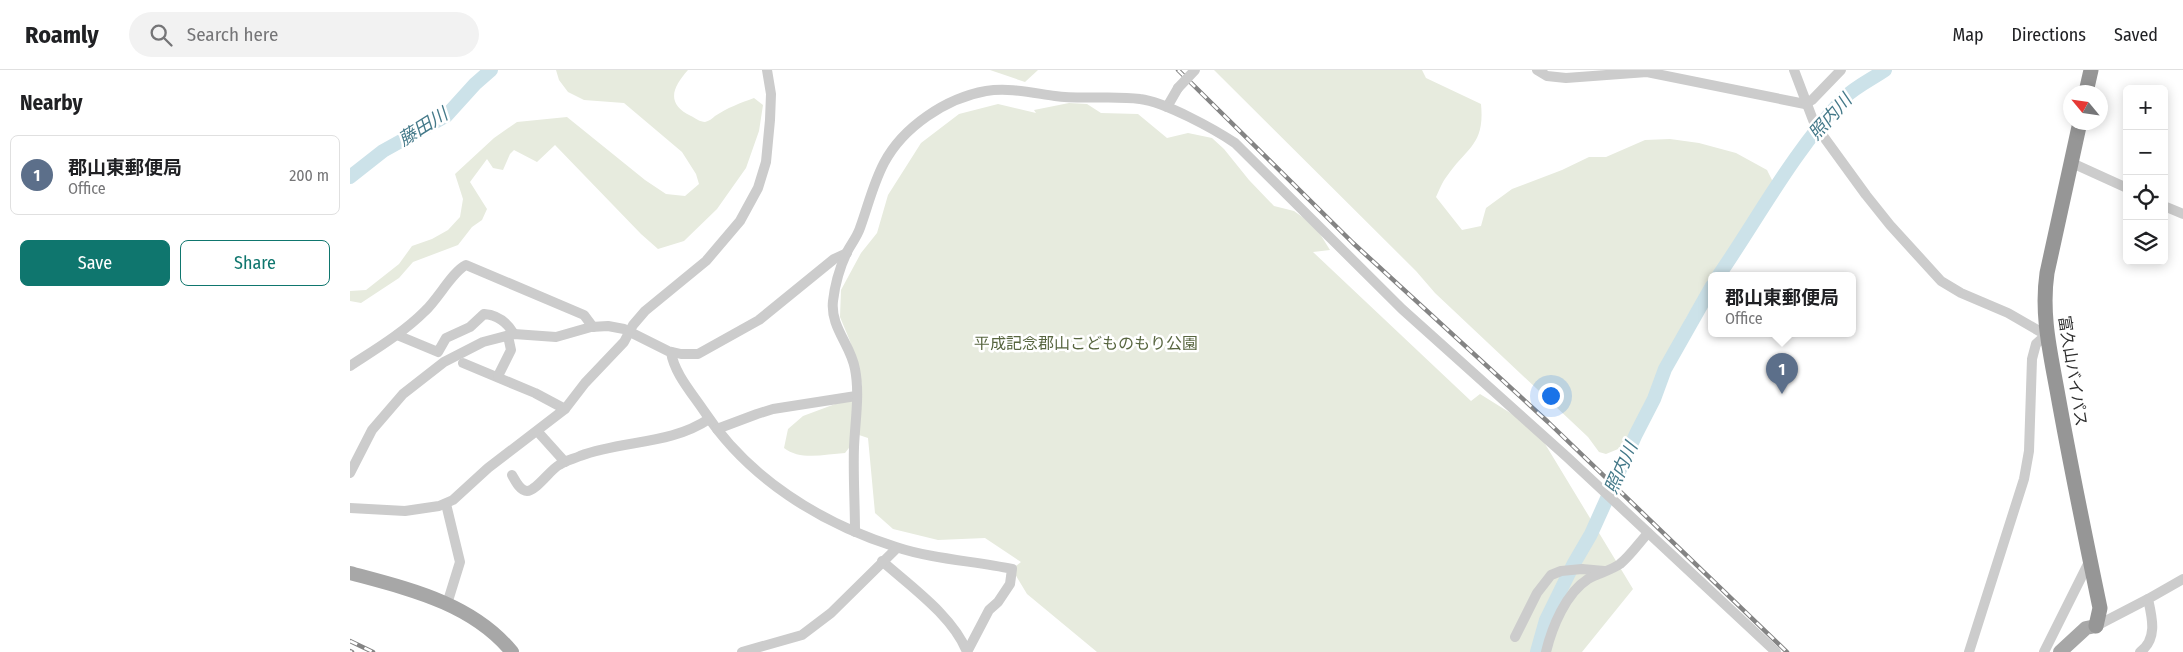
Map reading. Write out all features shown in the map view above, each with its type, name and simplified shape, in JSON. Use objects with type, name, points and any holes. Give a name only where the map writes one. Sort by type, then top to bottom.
[{"type":"highway","points":[[2088,85],[2091,70]]},
{"type":"highway","name":"富久山バイパス","points":[[2078,130],[2044,292],[2046,334],[2100,608],[2091,630]]},
{"type":"main road","points":[[350,573],[427,596],[470,615],[492,630],[512,652]]},
{"type":"main road","points":[[2060,652],[2091,630]]},
{"type":"main road","points":[[2073,652],[2091,630]]},
{"type":"street","points":[[350,508],[369,511],[405,511],[446,504],[488,468],[538,432],[565,409],[585,384],[624,342],[645,311],[701,266],[722,244],[750,205],[758,188],[766,162],[770,94],[767,70]]},
{"type":"street","points":[[1167,107],[1178,88],[1195,70]]},
{"type":"street","points":[[1537,70],[1547,76],[1566,78],[1647,72],[1798,104],[1807,104],[1841,70]]},
{"type":"street","points":[[1794,70],[1818,129],[1890,225],[1941,281],[1960,293],[1999,309],[2046,334],[2036,344],[2032,359],[2028,451],[2024,479],[1969,652]]},
{"type":"street","points":[[855,532],[856,370],[851,353],[839,333],[833,311],[833,302],[838,275],[847,253],[858,234],[871,192],[885,162],[904,136],[922,121],[942,107],[986,90],[1006,90],[1063,98],[1140,98],[1167,107],[1220,133],[1235,143],[1402,309],[1567,456],[1776,652]]},
{"type":"street","points":[[2072,163],[2123,186]]},
{"type":"street","points":[[2168,208],[2183,214]]},
{"type":"street","points":[[350,473],[372,430],[403,394],[444,362],[483,342],[511,335],[556,337],[594,327],[608,326],[630,332],[671,352],[695,355],[759,320],[834,259],[847,253]]},
{"type":"street","points":[[350,366],[397,335],[427,309],[456,272],[466,265],[584,315],[594,327]]},
{"type":"street","points":[[397,335],[438,352],[446,338],[470,327],[484,314],[492,314],[506,322],[511,335],[510,354],[498,376]]},
{"type":"street","points":[[671,352],[674,364],[708,419],[748,463],[807,509],[855,532],[897,548],[1012,568],[1010,584],[998,602],[989,610],[967,652]]},
{"type":"street","points":[[463,363],[498,376],[565,409]]},
{"type":"street","points":[[717,429],[773,410],[856,396]]},
{"type":"street","points":[[512,475],[521,489],[528,491],[534,489],[558,465],[565,462],[600,449],[671,436],[696,427],[708,419]]},
{"type":"street","points":[[538,432],[565,462]]},
{"type":"street","points":[[446,504],[460,562],[447,604]]},
{"type":"street","points":[[1546,652],[1556,623],[1570,598],[1586,580],[1621,564],[1648,533]]},
{"type":"street","points":[[742,652],[802,635],[851,595],[882,561],[897,548]]},
{"type":"street","points":[[2044,652],[2090,560]]},
{"type":"street","points":[[882,561],[945,619],[962,640],[967,652]]},
{"type":"street","points":[[1515,637],[1540,587],[1551,575],[1561,571],[1582,569],[1605,571]]},
{"type":"street","points":[[2091,630],[2183,579]]},
{"type":"street","points":[[2140,652],[2146,648],[2152,635],[2153,626],[2148,599]]},
{"type":"green space","points":[[556,70],[688,70],[678,83],[674,94],[675,100],[677,106],[683,111],[703,122],[729,108],[754,98],[763,105],[759,131],[746,168],[717,209],[684,241],[658,249],[641,234],[555,145],[537,162],[514,150],[510,154],[503,170],[493,168],[487,159],[470,182],[487,209],[482,220],[472,227],[458,245],[413,262],[399,278],[361,303],[350,301],[350,291],[366,290],[399,264],[412,246],[432,239],[448,230],[460,217],[463,199],[455,174],[494,138],[517,122],[567,117],[645,180],[666,194],[685,196],[699,184],[696,174],[682,152],[624,103],[584,100],[568,92],[559,80]]},
{"type":"green space","points":[[990,70],[1038,70],[1025,82]]},
{"type":"green space","points":[[1214,70],[1422,70],[1426,78],[1481,104],[1482,118],[1477,137],[1445,178],[1436,197],[1462,230],[1481,226],[1486,208],[1512,189],[1562,170],[1589,157],[1606,157],[1645,140],[1670,139],[1699,143],[1736,153],[1767,170],[1774,184],[1715,272],[1708,272],[1708,283],[1686,318],[1645,417],[1623,447],[1606,454],[1599,452],[1588,437],[1435,293],[1416,271]]},
{"type":"green space","name":"平成記念郡山こどものもり公園","points":[[1069,103],[1087,104],[1101,113],[1138,114],[1167,138],[1188,133],[1212,138],[1274,206],[1294,211],[1315,226],[1330,250],[1313,252],[1471,401],[1480,394],[1536,429],[1633,589],[1582,652],[1097,652],[1027,594],[1012,569],[1021,562],[985,538],[938,540],[893,529],[875,513],[868,438],[859,435],[845,453],[805,456],[790,452],[784,448],[788,429],[803,416],[862,394],[862,385],[850,341],[840,317],[841,290],[861,253],[877,233],[888,195],[921,143],[959,114],[998,104],[1036,113],[1034,110]]},
{"type":"waterway","name":"藤田川","points":[[350,177],[383,151],[446,116],[475,84],[491,70]]},
{"type":"waterway","name":"照内川","points":[[1721,272],[1793,162],[1826,119],[1848,94],[1885,70]]},
{"type":"waterway","name":"照内川","points":[[1537,652],[1546,620],[1573,565],[1591,534],[1636,434],[1654,399],[1665,369],[1708,293]]},
{"type":"railway","points":[[1178,70],[1353,243],[1548,422],[1787,652]]},
{"type":"railway","points":[[350,641],[373,652]]},
{"type":"place","name":"郡山東郵便局","points":[[1782,394]]}]
